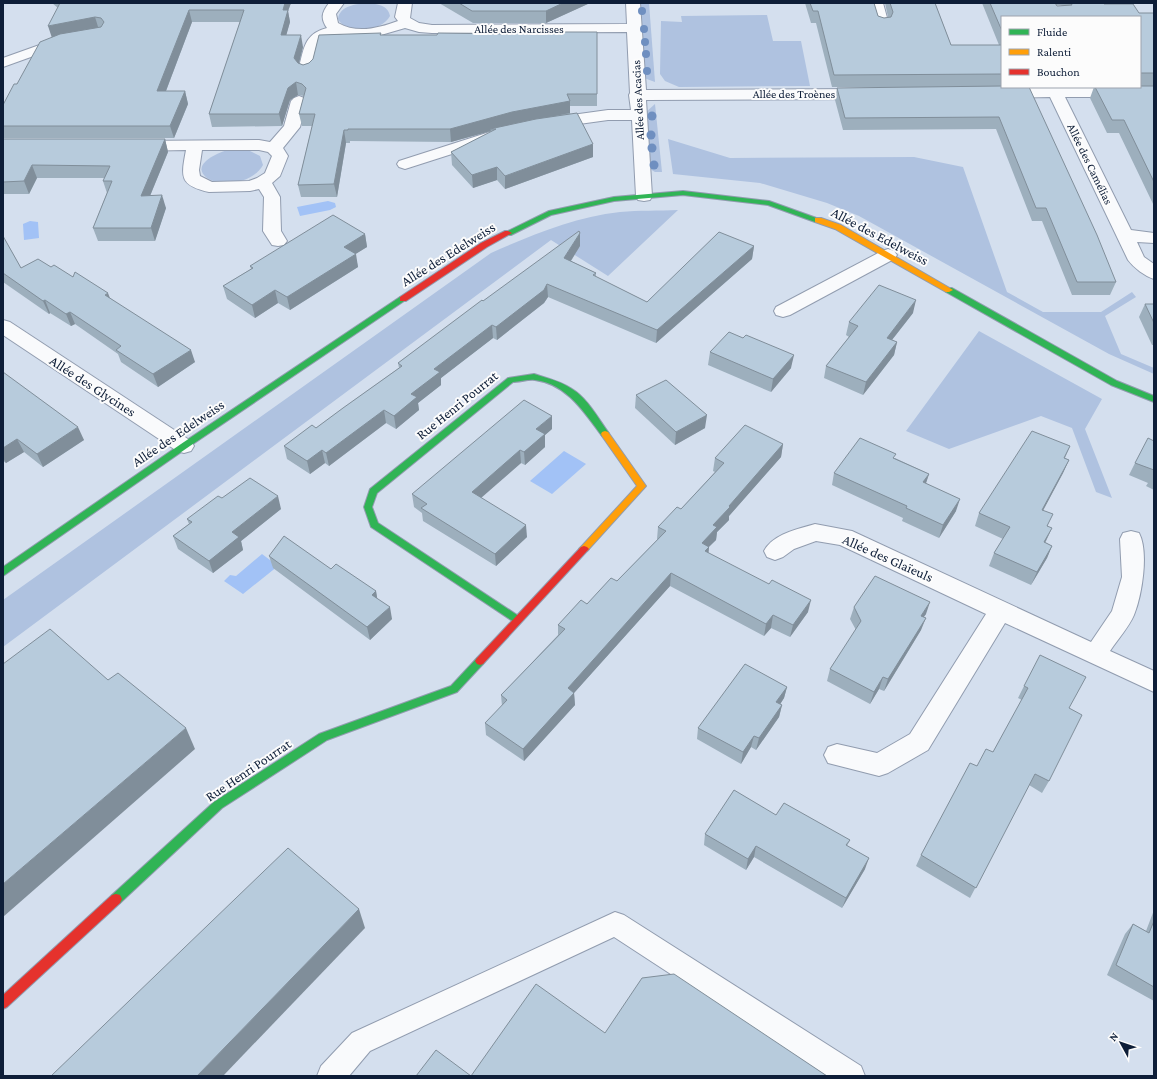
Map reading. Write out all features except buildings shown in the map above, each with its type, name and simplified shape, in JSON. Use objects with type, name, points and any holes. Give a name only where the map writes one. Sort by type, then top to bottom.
[{"type":"street","points":[[337,3],[330,10],[329,17],[331,24],[338,30]]},
{"type":"street","points":[[306,71],[314,42],[321,34],[338,30],[350,32],[378,32],[406,23],[402,17],[405,3]]},
{"type":"street","name":"Allée des Acacias","points":[[633,3],[638,115],[644,196]]},
{"type":"street","points":[[876,3],[882,25]]},
{"type":"street","name":"Allée des Narcisses","points":[[406,23],[415,28],[432,29],[634,28]]},
{"type":"street","points":[[3,63],[61,41],[78,38]]},
{"type":"street","points":[[984,93],[1094,90],[1154,92]]},
{"type":"street","name":"Allée des Camélias","points":[[1055,92],[1137,260],[1154,273]]},
{"type":"street","name":"Allée des Troènes","points":[[637,95],[881,93]]},
{"type":"street","points":[[274,148],[292,127],[299,101]]},
{"type":"street","points":[[532,126],[608,115],[638,115]]},
{"type":"street","points":[[405,164],[484,137],[512,131]]},
{"type":"street","points":[[118,146],[195,146],[259,146],[274,148],[280,156],[272,176],[263,182],[250,186],[225,188],[209,187],[192,178],[191,170],[195,146]]},
{"type":"street","points":[[263,182],[272,197],[272,231],[278,242]]},
{"type":"street","name":"Allée des Edelweiss","points":[[3,572],[184,446],[484,245],[549,213],[614,199],[683,193],[769,203],[838,227],[1114,383],[1154,399]]},
{"type":"street","points":[[1124,235],[1154,238]]},
{"type":"street","points":[[783,311],[888,255]]},
{"type":"street","name":"Allée des Glycines","points":[[3,326],[184,446]]},
{"type":"street","name":"Rue Henri Pourrat","points":[[3,1003],[218,805],[323,737],[454,689],[642,486],[582,403],[570,391],[549,381],[534,378],[511,380],[373,491],[368,508],[374,524],[517,620]]},
{"type":"street","name":"Allée des Glaïeuls","points":[[775,551],[786,543],[815,532],[844,537],[1154,682]]},
{"type":"street","points":[[1095,654],[1123,614],[1133,578],[1131,539]]},
{"type":"street","points":[[837,756],[879,765],[919,742],[1000,610]]},
{"type":"lane","points":[[331,1076],[361,1042],[615,924],[851,1076]]},
{"type":"shaded area","points":[[368,3],[385,7],[390,16],[380,25],[364,30],[348,28],[338,19],[339,14],[345,8]]},
{"type":"shaded area","points":[[639,3],[649,3],[655,82],[644,78]]},
{"type":"shaded area","points":[[767,15],[773,41],[801,41],[810,86],[679,87],[665,81],[660,74],[661,21],[682,22],[681,16]]},
{"type":"shaded area","points":[[655,104],[662,172],[655,172],[650,169],[646,112]]},
{"type":"shaded area","points":[[668,139],[730,158],[914,157],[963,167],[1007,292],[1043,312],[1101,312],[1132,292],[1136,297],[1105,316],[1121,354],[1154,368],[1154,374],[1109,354],[859,216],[827,203],[760,183],[673,174]]},
{"type":"shaded area","points":[[230,149],[248,150],[260,156],[263,165],[253,176],[238,182],[221,183],[207,178],[202,173],[204,163],[208,159]]},
{"type":"shaded area","points":[[678,210],[608,276],[551,240],[3,647],[3,600],[491,253],[538,233],[570,222],[603,214],[634,211]]},
{"type":"shaded area","points":[[979,331],[1102,399],[1085,429],[1112,498],[1096,492],[1072,428],[1041,416],[949,449],[906,431]]},
{"type":"water","points":[[328,201],[335,203],[336,207],[330,210],[300,216],[297,207]]},
{"type":"water","points":[[30,221],[38,222],[39,238],[24,240],[23,224]]},
{"type":"water","points":[[564,451],[586,464],[552,494],[530,481]]},
{"type":"water","points":[[262,554],[278,566],[243,594],[224,581],[230,575],[236,576]]},
{"type":"traffic: fast","points":[[508,233],[549,213],[614,199],[683,193],[769,203],[818,220]]},
{"type":"traffic: fast","points":[[949,290],[1114,383],[1154,399]]},
{"type":"traffic: fast","points":[[3,572],[184,446],[403,299]]},
{"type":"traffic: fast","points":[[517,620],[374,525],[368,507],[373,491],[511,380],[534,377],[549,381],[570,391],[582,403],[605,434]]},
{"type":"traffic: fast","points":[[116,899],[218,805],[323,737],[454,689],[480,661]]},
{"type":"traffic: slow","points":[[818,220],[838,227],[949,290]]},
{"type":"traffic: slow","points":[[584,549],[642,486],[605,434]]},
{"type":"traffic: jam","points":[[403,299],[484,245],[508,233]]},
{"type":"traffic: jam","points":[[480,661],[584,549]]},
{"type":"traffic: jam","points":[[3,1003],[116,899]]}]
